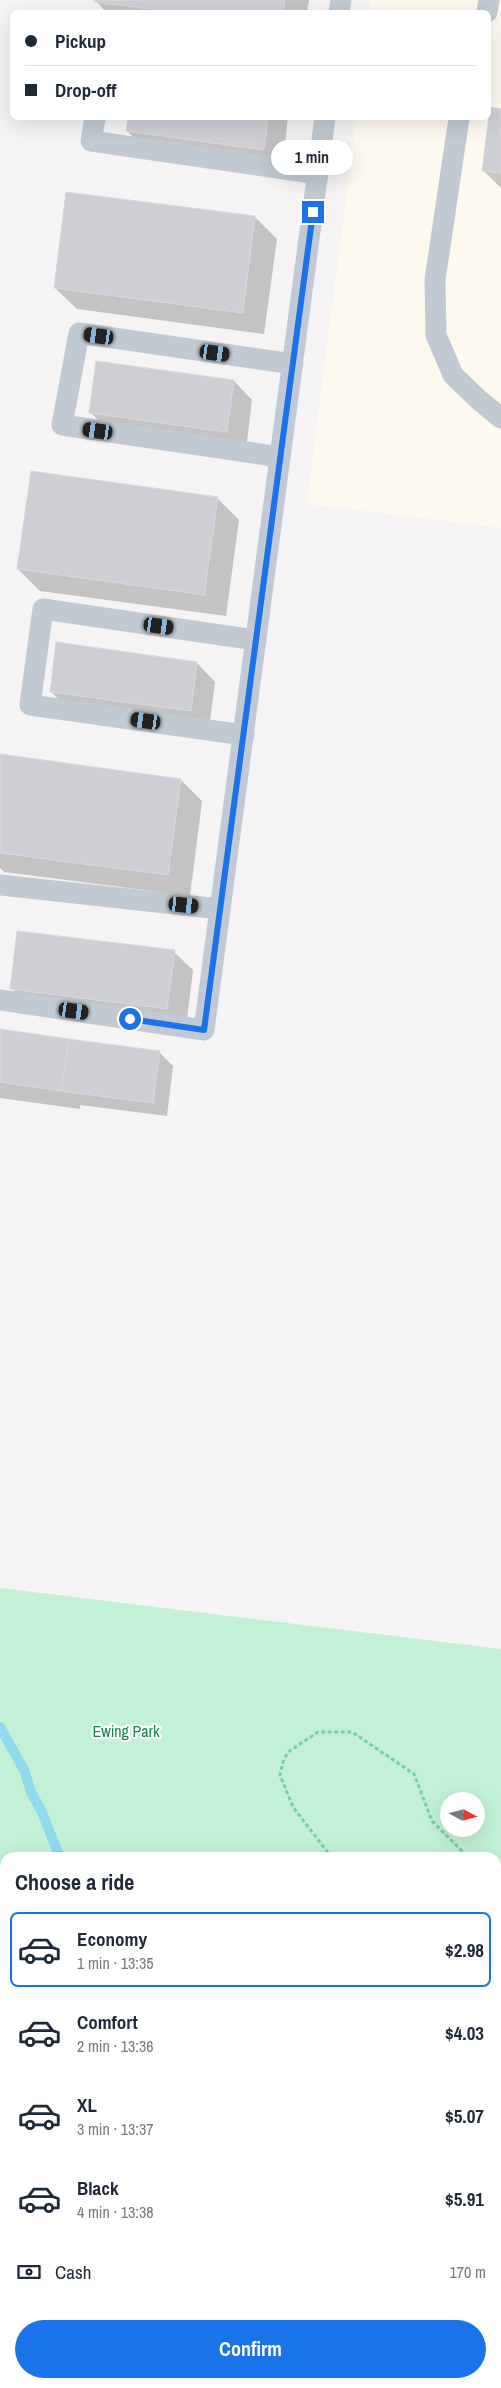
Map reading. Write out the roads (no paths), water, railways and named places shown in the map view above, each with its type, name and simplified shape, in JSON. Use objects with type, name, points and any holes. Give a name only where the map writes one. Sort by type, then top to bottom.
[{"type":"lane","points":[[95,120],[92,141],[318,174]]},
{"type":"lane","points":[[0,1000],[204,1030],[325,120]]},
{"type":"lane","points":[[459,120],[435,280],[436,336],[453,375],[501,418]]},
{"type":"lane","points":[[280,457],[62,425],[79,333],[293,364]]},
{"type":"lane","points":[[244,735],[30,705],[43,609],[256,640]]},
{"type":"lane","points":[[0,885],[220,909]]},
{"type":"waterway","points":[[0,1727],[25,1772],[31,1792],[41,1810],[58,1852]]},
{"type":"park label","name":"Ewing Park","points":[[126,1731]]}]
